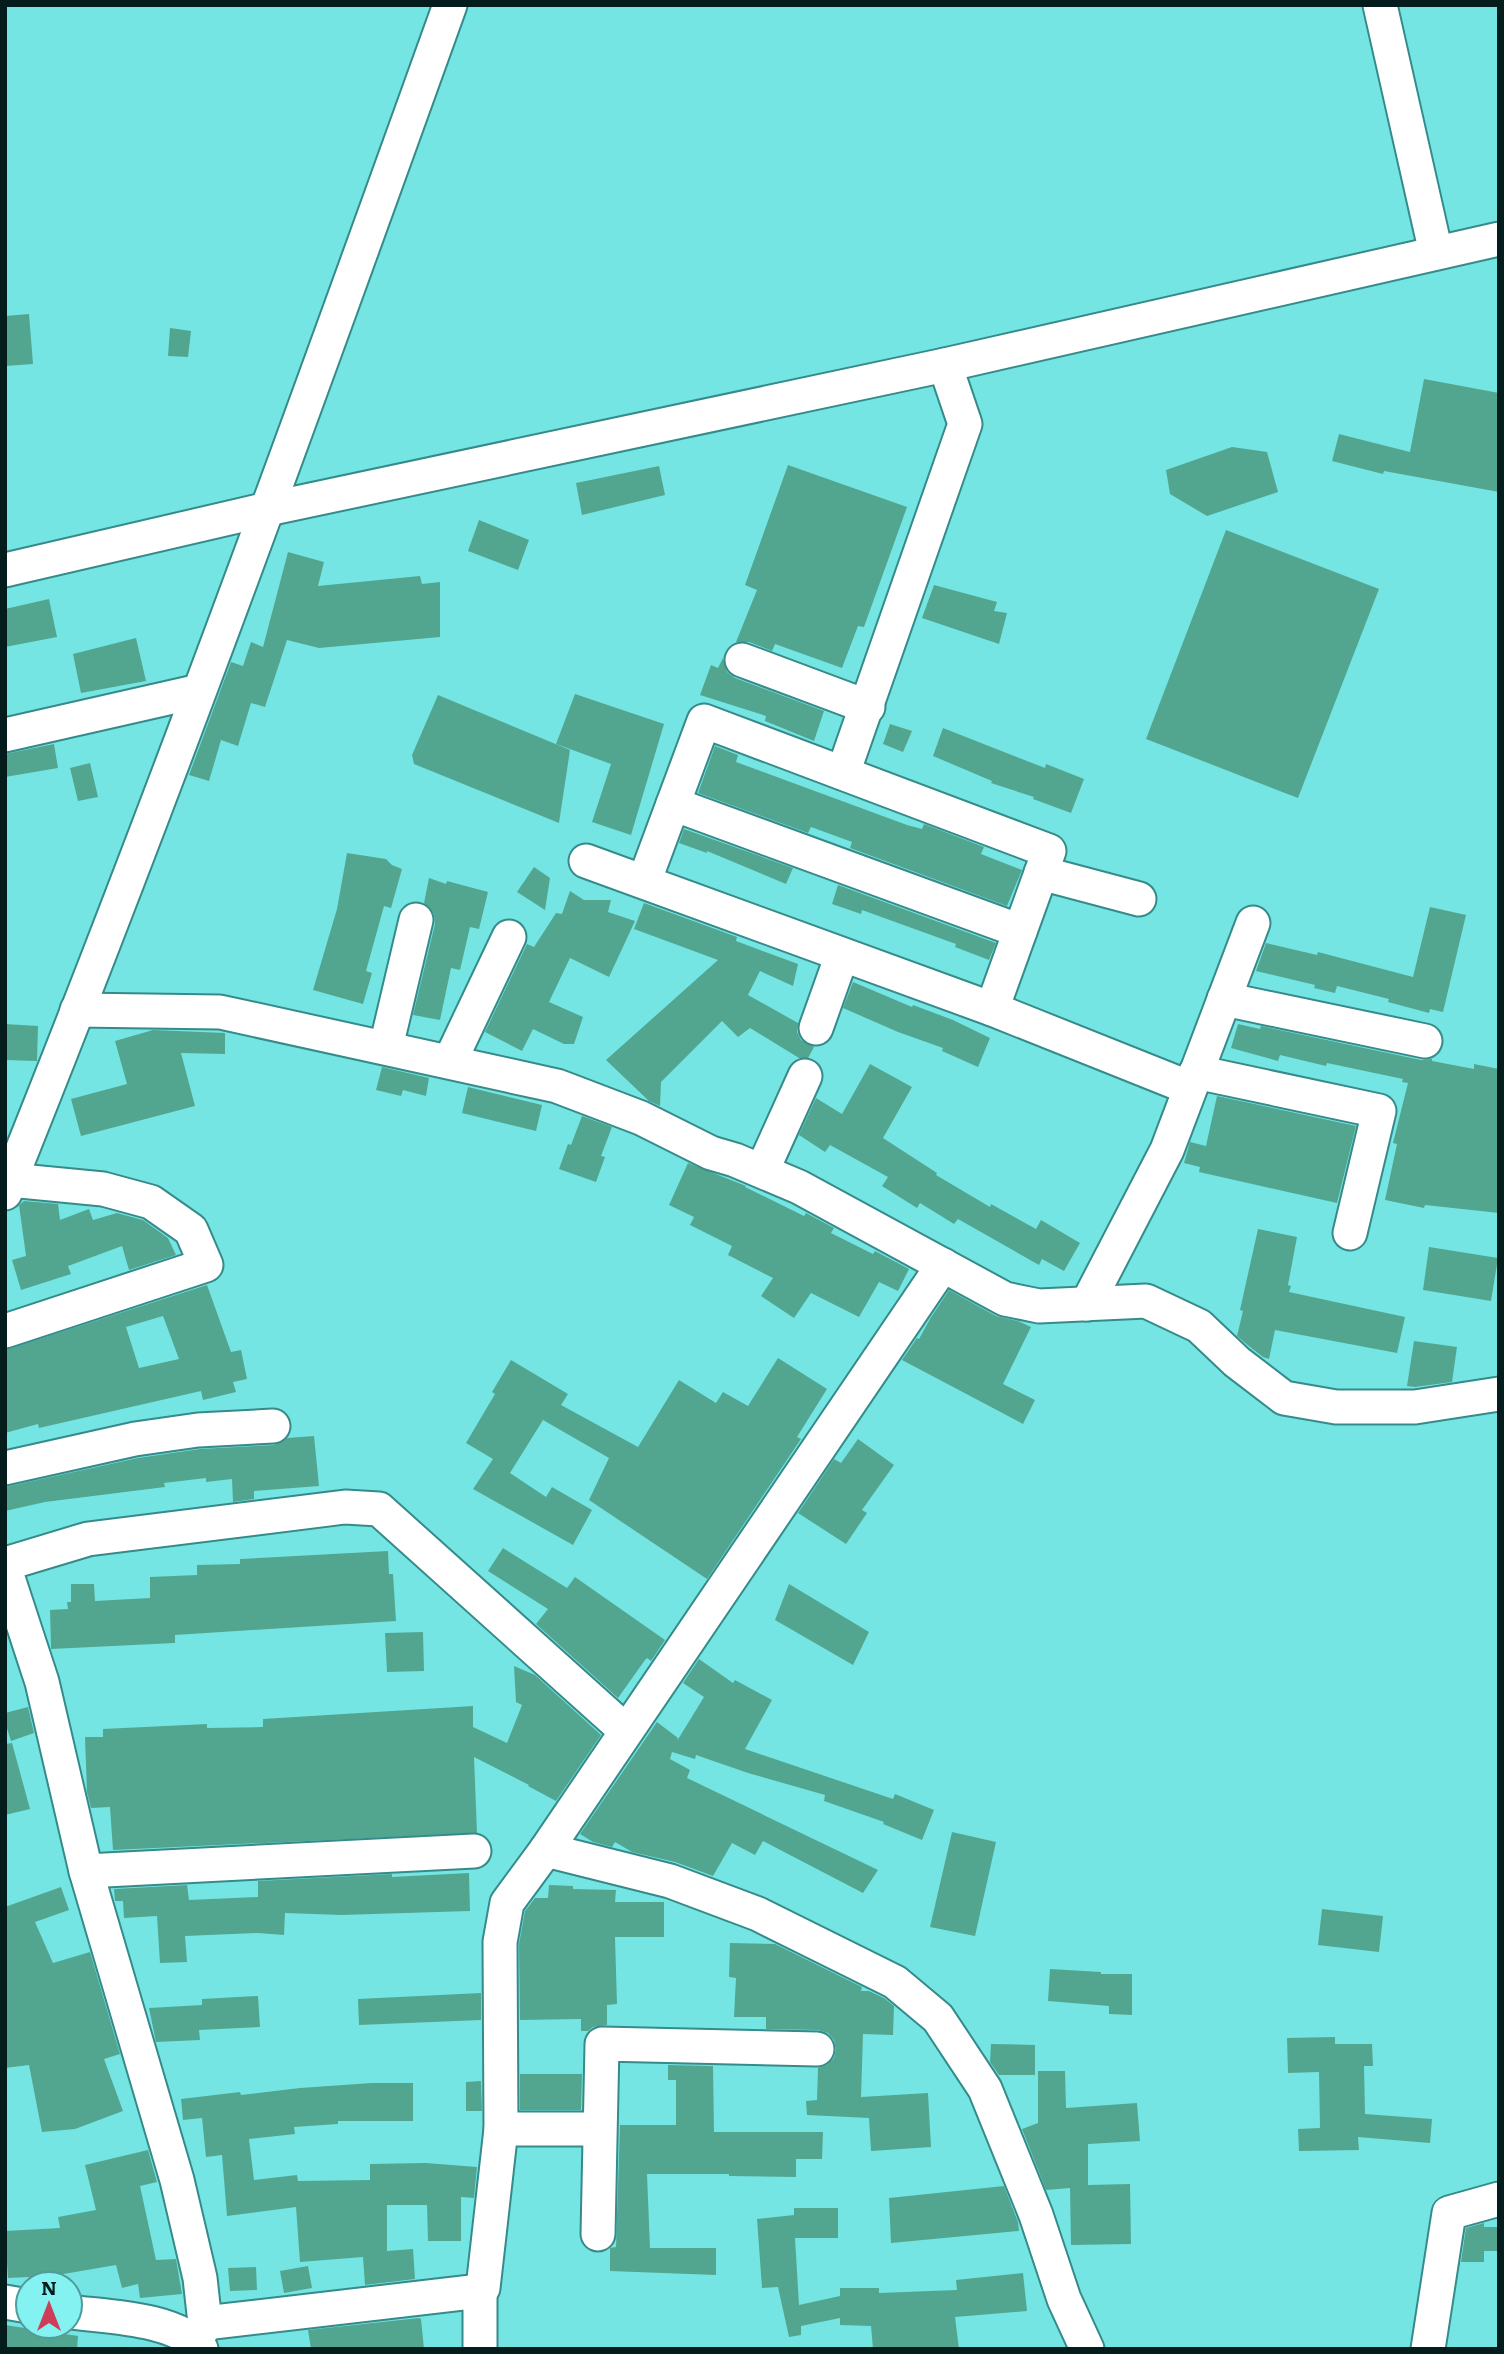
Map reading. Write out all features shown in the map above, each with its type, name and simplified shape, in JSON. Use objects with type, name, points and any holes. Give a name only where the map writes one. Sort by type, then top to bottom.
[{"type":"street","points":[[5,1331],[206,1265],[191,1230],[151,1202],[103,1189],[8,1187],[268,509],[450,5]]},
{"type":"street","points":[[1380,5],[1436,253]]},
{"type":"street","points":[[5,570],[268,509],[945,365],[1499,239]]},
{"type":"street","points":[[844,773],[965,424],[945,365]]},
{"type":"street","points":[[742,660],[868,707]]},
{"type":"street","points":[[5,735],[199,691]]},
{"type":"street","points":[[644,882],[704,720],[1049,851],[992,1009]]},
{"type":"street","points":[[673,804],[1020,931]]},
{"type":"street","points":[[586,861],[1193,1080],[1379,1111],[1350,1233]]},
{"type":"street","points":[[1041,873],[1139,899]]},
{"type":"street","points":[[386,1047],[416,920]]},
{"type":"street","points":[[1087,1304],[1167,1150],[1253,923]]},
{"type":"street","points":[[450,1061],[509,937]]},
{"type":"street","points":[[816,1028],[842,955]]},
{"type":"street","points":[[1224,999],[1425,1041]]},
{"type":"street","points":[[77,1010],[220,1012],[557,1086],[641,1118],[710,1153],[799,1187],[1005,1298],[1039,1306],[1146,1301],[1199,1326],[1237,1362],[1284,1398],[1336,1407],[1415,1407],[1499,1394]]},
{"type":"street","points":[[762,1171],[806,1076]]},
{"type":"street","points":[[480,2349],[480,2291],[485,2283],[501,2129],[500,1942],[507,1903],[546,1850],[943,1265]]},
{"type":"street","points":[[5,1468],[135,1439],[198,1430],[273,1426]]},
{"type":"street","points":[[200,2338],[200,2278],[177,2180],[86,1871],[41,1682],[13,1621],[5,1567],[88,1539],[345,1507],[379,1509],[626,1731]]},
{"type":"street","points":[[546,1850],[670,1881],[758,1914],[895,1982],[938,2018],[985,2089],[1036,2215],[1064,2298],[1087,2349]]},
{"type":"street","points":[[86,1871],[474,1851]]},
{"type":"street","points":[[598,2234],[603,2044],[817,2049]]},
{"type":"street","points":[[501,2129],[599,2129]]},
{"type":"street","points":[[1428,2349],[1449,2213],[1499,2199]]},
{"type":"street","points":[[84,2314],[149,2323],[200,2338],[480,2291]]},
{"type":"building","points":[[29,314],[33,364],[5,366],[5,316]]},
{"type":"building","points":[[170,328],[191,331],[188,357],[168,356]]},
{"type":"building","points":[[1424,379],[1499,393],[1499,492],[1384,471],[1383,474],[1332,461],[1339,434],[1410,452]]},
{"type":"building","points":[[1232,447],[1267,452],[1278,492],[1207,516],[1170,494],[1166,470]]},
{"type":"building","points":[[788,465],[907,507],[864,627],[858,626],[842,668],[775,644],[772,651],[749,642],[736,642],[757,590],[745,585]]},
{"type":"building","points":[[659,466],[665,495],[582,515],[576,483]]},
{"type":"building","points":[[479,520],[529,540],[518,570],[468,551]]},
{"type":"building","points":[[1226,530],[1379,589],[1298,798],[1146,739]]},
{"type":"building","points":[[288,552],[324,562],[318,586],[420,576],[422,584],[440,582],[440,637],[319,648],[287,640],[265,707],[251,703],[238,746],[221,740],[209,781],[189,775],[231,662],[243,666],[251,642],[263,647]]},
{"type":"building","points":[[934,585],[997,602],[994,611],[1007,613],[999,644],[922,618]]},
{"type":"building","points":[[49,599],[57,637],[5,647],[5,609]]},
{"type":"building","points":[[136,638],[146,681],[81,693],[73,654]]},
{"type":"building","points":[[723,658],[727,672],[735,678],[824,711],[814,741],[765,721],[766,716],[700,695],[711,665],[718,668]]},
{"type":"building","points":[[575,694],[664,724],[631,835],[592,822],[611,764],[556,744]]},
{"type":"building","points":[[438,695],[570,750],[559,823],[414,764],[412,755]]},
{"type":"building","points":[[890,724],[912,731],[903,752],[883,744]]},
{"type":"building","points":[[943,728],[1045,768],[1046,764],[1084,779],[1071,813],[991,783],[992,781],[933,756]]},
{"type":"building","points":[[54,744],[58,768],[5,777],[5,754]]},
{"type":"building","points":[[715,746],[738,755],[736,762],[907,825],[922,829],[924,824],[984,847],[981,854],[1022,870],[1007,906],[850,848],[852,842],[811,827],[808,833],[698,793]]},
{"type":"building","points":[[90,763],[98,797],[78,801],[70,768]]},
{"type":"building","points":[[684,829],[793,868],[786,884],[707,851],[679,843]]},
{"type":"building","points":[[347,853],[386,859],[402,869],[391,908],[384,906],[366,971],[372,973],[363,1004],[313,990],[337,909]]},
{"type":"building","points":[[534,867],[550,878],[545,910],[517,892]]},
{"type":"building","points":[[429,878],[488,892],[479,929],[470,927],[460,970],[451,968],[440,1020],[413,1015],[435,924],[434,914],[424,903]]},
{"type":"building","points":[[838,885],[996,943],[989,960],[955,947],[956,944],[862,910],[861,914],[832,904]]},
{"type":"building","points":[[570,891],[584,900],[611,900],[608,912],[635,921],[609,977],[570,958],[549,1002],[583,1017],[574,1044],[564,1044],[533,1029],[522,1051],[485,1032],[527,944],[534,947],[556,913],[562,914]]},
{"type":"building","points":[[644,903],[737,937],[736,941],[798,964],[793,986],[760,971],[748,995],[798,1023],[797,1032],[801,1040],[814,1047],[808,1058],[799,1058],[750,1028],[738,1037],[722,1021],[661,1082],[660,1106],[649,1101],[606,1060],[718,960],[634,929]]},
{"type":"building","points":[[1430,907],[1466,915],[1443,1012],[1430,1009],[1429,1013],[1388,1002],[1389,999],[1337,986],[1335,993],[1314,988],[1315,985],[1256,971],[1266,943],[1317,955],[1318,952],[1413,977]]},
{"type":"building","points":[[853,982],[912,1007],[913,1005],[953,1020],[990,1038],[978,1067],[942,1051],[943,1048],[843,1008]]},
{"type":"building","points":[[5,1024],[38,1026],[37,1061],[5,1060]]},
{"type":"building","points":[[1238,1024],[1260,1029],[1261,1026],[1421,1060],[1432,1059],[1474,1069],[1474,1064],[1499,1069],[1499,1213],[1425,1205],[1424,1208],[1385,1200],[1397,1144],[1393,1143],[1408,1083],[1402,1082],[1403,1079],[1327,1063],[1326,1066],[1280,1055],[1278,1061],[1231,1048]]},
{"type":"building","points":[[153,1030],[225,1033],[225,1054],[181,1053],[195,1106],[81,1136],[71,1099],[127,1084],[115,1041]]},
{"type":"building","points":[[870,1064],[912,1087],[883,1138],[937,1173],[936,1175],[990,1207],[991,1204],[1036,1229],[1041,1220],[1080,1243],[1064,1271],[1042,1259],[1039,1265],[958,1219],[954,1224],[920,1203],[917,1208],[882,1186],[888,1177],[830,1145],[825,1152],[799,1135],[816,1098],[842,1114]]},
{"type":"building","points":[[382,1067],[429,1078],[426,1096],[403,1090],[401,1096],[376,1090]]},
{"type":"building","points":[[468,1087],[542,1105],[536,1131],[462,1113]]},
{"type":"building","points":[[1217,1096],[1356,1126],[1337,1203],[1199,1172],[1200,1167],[1184,1163],[1190,1142],[1206,1146]]},
{"type":"building","points":[[582,1116],[612,1127],[601,1156],[605,1157],[596,1182],[559,1169]]},
{"type":"building","points":[[688,1163],[746,1186],[804,1216],[806,1213],[834,1228],[831,1233],[909,1269],[898,1291],[879,1282],[859,1317],[811,1293],[794,1318],[761,1296],[773,1278],[728,1255],[732,1246],[690,1225],[694,1217],[669,1205]]},
{"type":"building","points":[[24,1201],[58,1204],[60,1220],[89,1209],[93,1220],[117,1213],[143,1220],[168,1238],[176,1255],[129,1270],[122,1246],[68,1266],[71,1274],[21,1290],[12,1260],[26,1256],[19,1205]]},
{"type":"building","points":[[1258,1229],[1297,1237],[1289,1292],[1405,1317],[1397,1353],[1275,1330],[1269,1359],[1237,1336]]},
{"type":"building","points":[[1429,1247],[1498,1258],[1491,1301],[1423,1290]]},
{"type":"building","points":[[207,1285],[231,1352],[241,1350],[247,1379],[233,1382],[236,1392],[203,1400],[201,1391],[39,1428],[38,1424],[5,1433],[5,1350]],"holes":[[[163,1316],[179,1359],[139,1368],[126,1327]]]},
{"type":"building","points":[[949,1290],[996,1316],[1031,1327],[1003,1384],[1035,1400],[1023,1424],[902,1360],[917,1338],[919,1339]]},
{"type":"building","points":[[1414,1341],[1457,1347],[1452,1382],[1407,1386]]},
{"type":"building","points":[[778,1358],[827,1389],[797,1437],[801,1439],[707,1579],[589,1500],[609,1458],[543,1420],[510,1473],[546,1497],[552,1487],[592,1510],[573,1545],[473,1489],[493,1459],[466,1443],[495,1394],[492,1392],[511,1360],[568,1394],[561,1405],[638,1447],[679,1380],[716,1403],[723,1392],[748,1406]]},
{"type":"building","points":[[314,1436],[319,1486],[254,1491],[254,1499],[233,1502],[232,1479],[206,1482],[206,1478],[164,1483],[165,1487],[45,1502],[5,1511],[5,1487],[138,1458],[200,1449],[274,1445],[287,1438]]},
{"type":"building","points":[[858,1439],[894,1465],[862,1510],[867,1513],[846,1544],[798,1513],[834,1459],[841,1463]]},
{"type":"building","points":[[503,1548],[567,1588],[575,1577],[665,1640],[651,1661],[647,1658],[645,1660],[618,1698],[536,1624],[548,1609],[488,1571]]},
{"type":"building","points":[[388,1551],[389,1574],[393,1574],[396,1621],[175,1635],[175,1643],[51,1649],[50,1610],[68,1609],[67,1602],[71,1602],[71,1584],[94,1584],[95,1601],[150,1598],[150,1577],[197,1575],[197,1565],[240,1564],[240,1559]]},
{"type":"building","points":[[789,1584],[869,1632],[853,1665],[775,1620]]},
{"type":"building","points":[[423,1632],[424,1671],[387,1672],[385,1633]]},
{"type":"building","points":[[699,1659],[733,1683],[735,1680],[772,1700],[745,1749],[893,1799],[895,1794],[934,1810],[922,1840],[883,1824],[884,1822],[824,1801],[825,1795],[696,1755],[695,1759],[672,1752],[670,1759],[690,1770],[687,1778],[878,1870],[863,1893],[763,1841],[755,1855],[732,1843],[713,1876],[675,1862],[632,1852],[615,1842],[612,1847],[593,1842],[580,1834],[657,1722],[678,1738],[677,1741],[704,1697],[683,1683]]},
{"type":"building","points":[[514,1666],[535,1675],[601,1735],[556,1801],[474,1757],[477,1833],[113,1850],[110,1807],[91,1808],[87,1792],[85,1737],[103,1737],[103,1729],[207,1724],[207,1728],[263,1727],[263,1719],[473,1706],[473,1727],[507,1743],[522,1705],[516,1702]]},
{"type":"building","points":[[28,1707],[34,1733],[11,1741],[5,1713]]},
{"type":"building","points":[[12,1743],[30,1809],[5,1815],[5,1744]]},
{"type":"building","points":[[952,1832],[996,1842],[975,1936],[930,1927]]},
{"type":"building","points":[[469,1873],[470,1911],[341,1915],[285,1913],[284,1935],[258,1933],[185,1936],[187,1962],[160,1963],[157,1916],[124,1918],[123,1901],[115,1901],[114,1889],[187,1885],[189,1900],[258,1897],[258,1881]]},
{"type":"building","points":[[549,1885],[573,1886],[573,1889],[616,1890],[615,1902],[664,1902],[664,1937],[615,1937],[617,2004],[607,2005],[607,2025],[581,2031],[581,2019],[520,2020],[519,1944],[525,1911],[535,1898],[548,1898]]},
{"type":"building","points":[[61,1887],[69,1910],[35,1922],[53,1963],[90,1952],[120,2054],[104,2059],[123,2111],[75,2129],[42,2132],[29,2065],[5,2068],[5,1907]]},
{"type":"building","points":[[1322,1909],[1383,1916],[1379,1952],[1318,1945]]},
{"type":"building","points":[[730,1943],[775,1944],[862,1987],[861,1991],[869,1991],[884,1998],[894,2006],[893,2035],[863,2034],[861,2097],[928,2093],[931,2147],[871,2151],[869,2118],[807,2115],[806,2101],[817,2100],[818,2068],[827,2065],[834,2058],[834,2040],[828,2033],[818,2030],[766,2029],[766,2017],[734,2017],[736,1978],[729,1977]]},
{"type":"building","points":[[1050,1969],[1132,1974],[1132,2015],[1109,2014],[1109,2006],[1048,2001]]},
{"type":"building","points":[[481,1993],[481,2020],[359,2025],[358,1999]]},
{"type":"building","points":[[258,1996],[260,2027],[199,2030],[200,2040],[156,2042],[149,2008],[202,2005],[202,1999]]},
{"type":"building","points":[[1335,2037],[1335,2044],[1372,2044],[1373,2066],[1364,2066],[1365,2114],[1432,2119],[1430,2143],[1358,2137],[1359,2150],[1299,2151],[1298,2129],[1320,2128],[1319,2072],[1288,2073],[1287,2038]]},
{"type":"building","points":[[991,2044],[1035,2045],[1035,2075],[999,2075],[990,2062]]},
{"type":"building","points":[[668,2065],[713,2066],[714,2132],[823,2132],[822,2159],[796,2159],[796,2177],[647,2174],[650,2248],[716,2248],[716,2275],[610,2271],[610,2248],[616,2247],[620,2125],[676,2125],[676,2080],[668,2080]]},
{"type":"building","points":[[1038,2071],[1065,2071],[1066,2108],[1137,2103],[1140,2141],[1088,2144],[1088,2185],[1130,2184],[1131,2244],[1071,2245],[1070,2188],[1046,2190],[1022,2129],[1038,2123]]},
{"type":"building","points":[[520,2074],[582,2074],[581,2110],[520,2110]]},
{"type":"building","points":[[481,2081],[482,2111],[466,2111],[466,2082]]},
{"type":"building","points":[[372,2083],[413,2083],[413,2121],[338,2121],[338,2124],[294,2127],[295,2134],[249,2139],[254,2180],[297,2175],[298,2181],[370,2180],[370,2164],[426,2163],[477,2167],[474,2198],[461,2197],[461,2241],[428,2241],[427,2205],[387,2205],[387,2251],[413,2249],[415,2279],[365,2285],[363,2257],[300,2262],[296,2207],[227,2216],[222,2155],[206,2157],[202,2118],[183,2120],[181,2099]]},
{"type":"building","points":[[148,2150],[157,2182],[140,2186],[156,2260],[176,2259],[182,2294],[140,2298],[138,2284],[122,2288],[116,2265],[84,2270],[14,2270],[14,2278],[8,2278],[5,2231],[60,2228],[58,2217],[96,2210],[85,2165]]},
{"type":"building","points":[[1004,2186],[1019,2231],[891,2243],[889,2198]]},
{"type":"building","points":[[794,2208],[838,2208],[838,2238],[795,2238],[799,2305],[840,2296],[840,2288],[879,2288],[879,2293],[957,2290],[956,2280],[1023,2273],[1027,2311],[955,2317],[959,2349],[873,2349],[871,2326],[840,2325],[840,2318],[801,2326],[801,2335],[789,2337],[778,2287],[762,2288],[757,2219],[794,2215]]},
{"type":"building","points":[[1484,2223],[1484,2227],[1499,2227],[1499,2251],[1484,2251],[1484,2262],[1461,2262],[1466,2228]]},
{"type":"building","points":[[308,2266],[312,2288],[284,2293],[280,2271]]},
{"type":"building","points":[[256,2267],[257,2290],[230,2291],[228,2268]]},
{"type":"building","points":[[419,2318],[424,2349],[311,2349],[308,2330]]},
{"type":"building","points":[[5,2325],[14,2326],[14,2340],[78,2340],[77,2349],[5,2349]]}]
